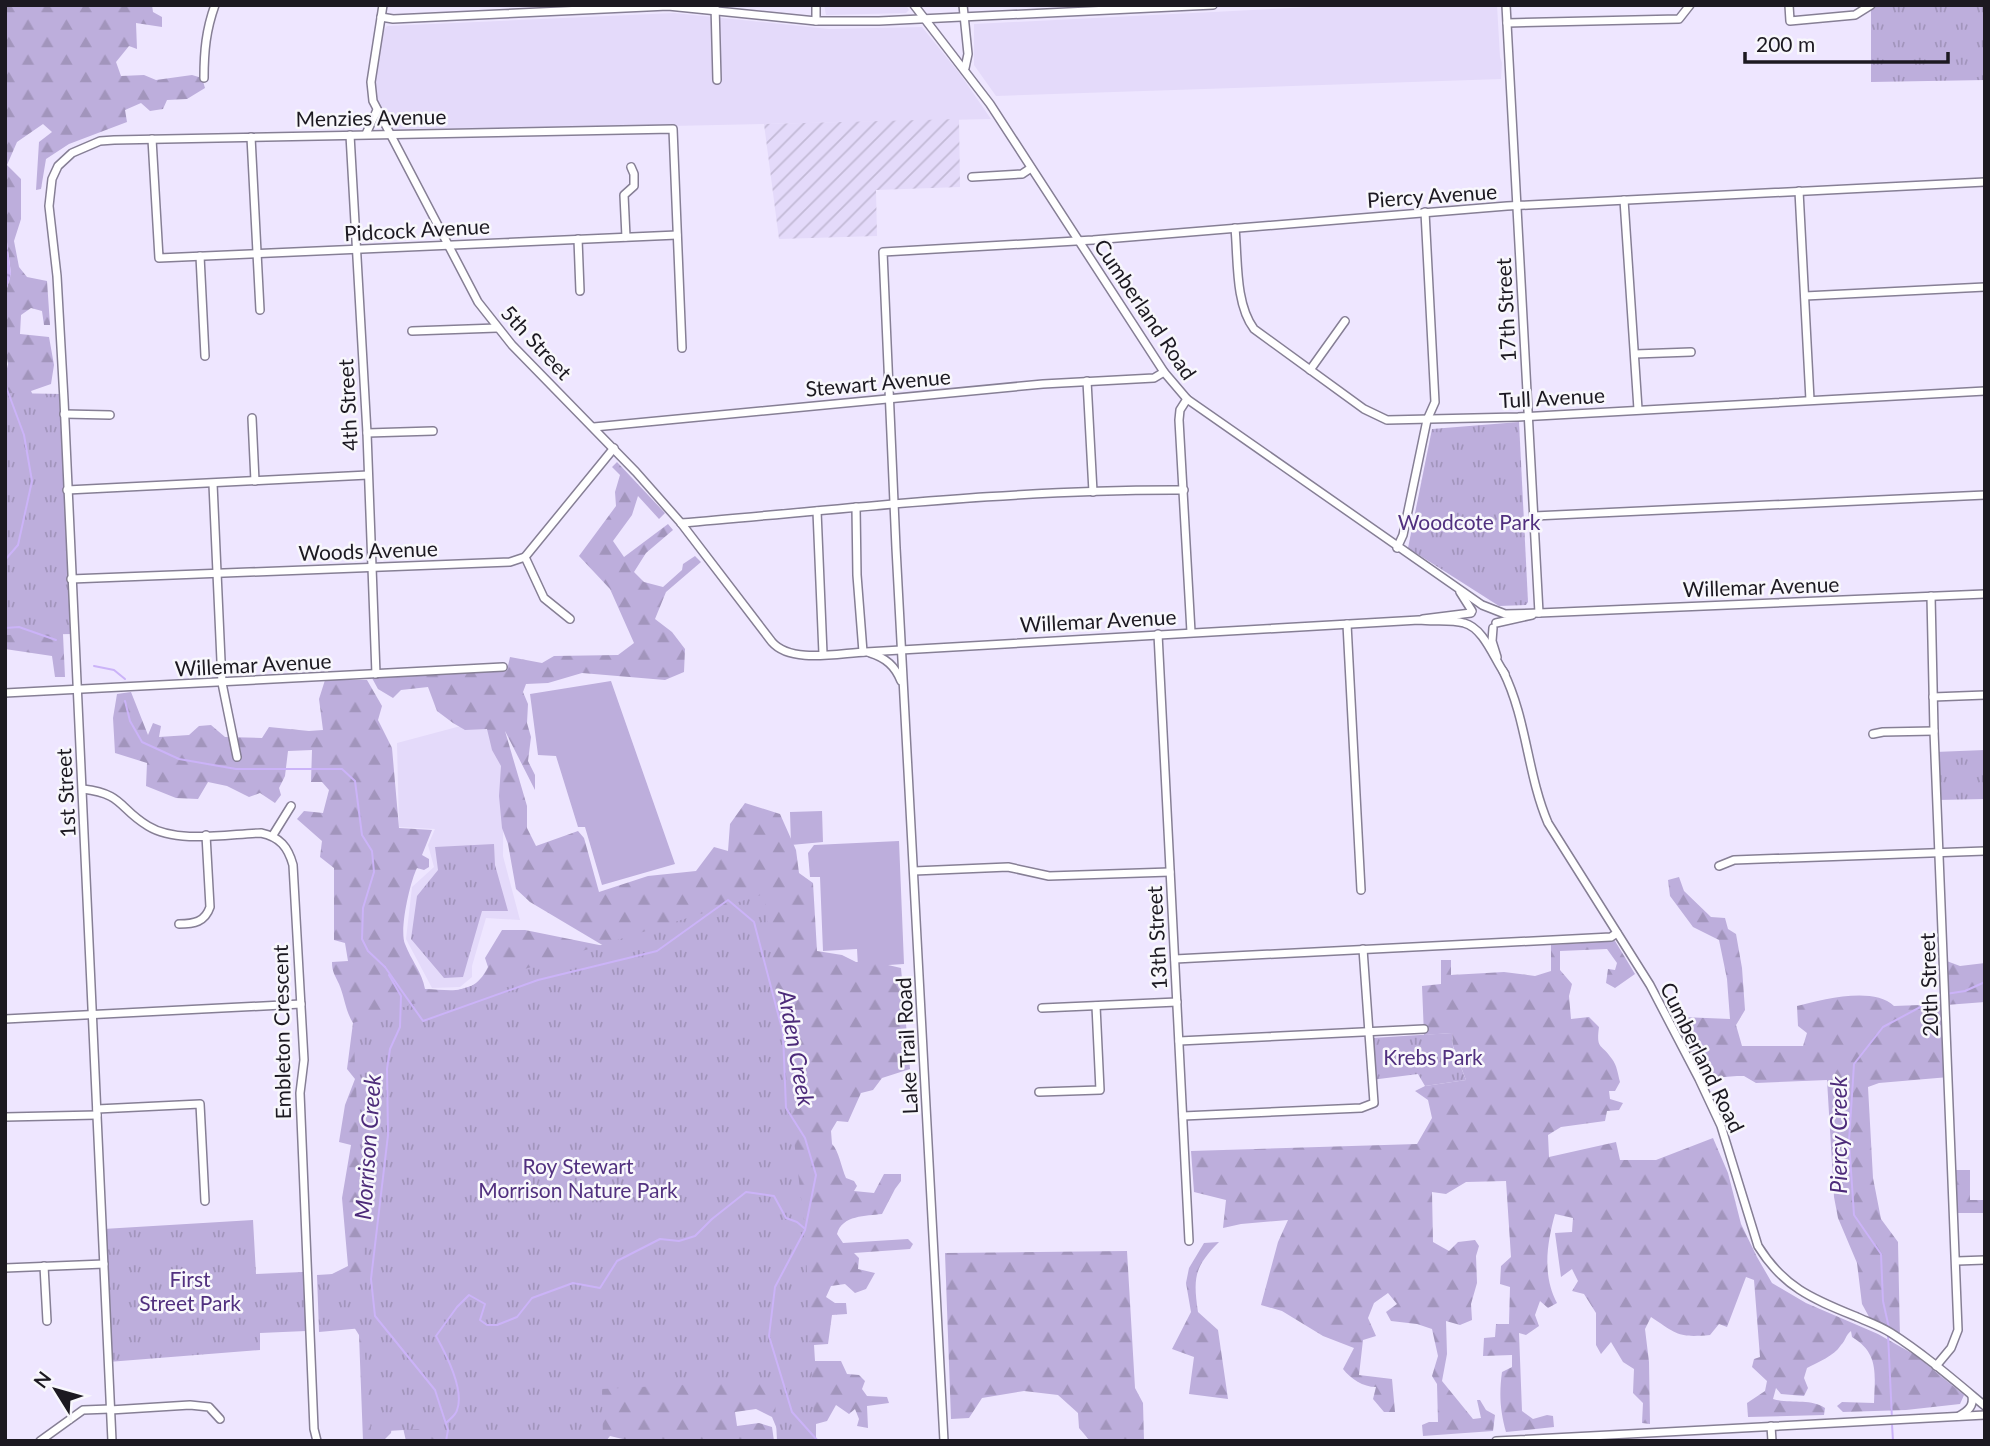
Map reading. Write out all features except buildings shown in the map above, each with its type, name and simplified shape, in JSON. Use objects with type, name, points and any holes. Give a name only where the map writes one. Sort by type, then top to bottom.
[{"type":"street","points":[[204,78],[207,29],[215,5]]},
{"type":"street","name":"5th Street","points":[[383,5],[371,82],[372,97],[478,302],[512,345],[614,448],[681,523],[781,650]]},
{"type":"street","points":[[816,5],[816,21]]},
{"type":"street","name":"Cumberland Road","points":[[914,5],[965,68],[1164,372],[1186,399],[1482,605]]},
{"type":"street","points":[[963,5],[968,54],[965,68]]},
{"type":"street","points":[[381,17],[393,19],[514,9],[668,6],[715,8],[816,21],[925,19],[1057,9],[1213,5]]},
{"type":"street","name":"17th Street","points":[[1506,5],[1539,613]]},
{"type":"street","points":[[1789,5],[1790,21],[1855,15],[1871,5]]},
{"type":"street","points":[[1507,23],[1679,19],[1689,7]]},
{"type":"street","points":[[715,8],[718,80]]},
{"type":"street","points":[[366,134],[377,110]]},
{"type":"street","name":"Menzies Avenue","points":[[72,153],[100,141],[673,128],[677,235]]},
{"type":"street","name":"4th Street","points":[[350,135],[367,433],[376,674]]},
{"type":"street","points":[[251,137],[260,310]]},
{"type":"street","name":"Pidcock Avenue","points":[[152,139],[159,258],[677,235]]},
{"type":"street","name":"1st Street","points":[[72,153],[55,170],[49,206],[57,275],[112,1441]]},
{"type":"street","points":[[626,237],[624,195],[634,186],[631,167]]},
{"type":"street","points":[[972,177],[1022,174],[1031,168]]},
{"type":"street","name":"Piercy Avenue","points":[[884,252],[1517,206],[1985,182]]},
{"type":"street","points":[[1799,191],[1810,400]]},
{"type":"street","points":[[1624,200],[1638,409]]},
{"type":"street","points":[[1398,548],[1427,420],[1435,402],[1425,212]]},
{"type":"street","name":"Tull Avenue","points":[[1236,228],[1242,306],[1254,328],[1364,409],[1387,420],[1528,416],[1985,391]]},
{"type":"street","points":[[677,235],[682,348]]},
{"type":"street","points":[[578,239],[580,290]]},
{"type":"street","name":"Lake Trail Road","points":[[884,252],[944,1441]]},
{"type":"street","points":[[200,256],[205,356]]},
{"type":"street","points":[[1805,296],[1985,287]]},
{"type":"street","points":[[1310,369],[1345,321]]},
{"type":"street","points":[[412,331],[497,328]]},
{"type":"street","points":[[1635,354],[1691,352]]},
{"type":"street","name":"Stewart Avenue","points":[[594,427],[1154,377],[1164,372]]},
{"type":"street","points":[[1087,381],[1093,492]]},
{"type":"street","points":[[1186,399],[1180,411],[1180,420],[1191,632]]},
{"type":"street","points":[[64,414],[110,415]]},
{"type":"street","points":[[252,418],[255,481]]},
{"type":"street","points":[[367,433],[433,431]]},
{"type":"street","points":[[570,620],[544,598],[525,557],[614,448]]},
{"type":"street","points":[[67,490],[368,475]]},
{"type":"street","points":[[213,484],[222,683],[237,757]]},
{"type":"street","points":[[681,523],[895,503],[1093,492],[1184,491]]},
{"type":"street","points":[[1534,516],[1985,495]]},
{"type":"street","points":[[856,507],[857,575],[865,652],[883,658],[893,666],[904,688]]},
{"type":"street","points":[[817,511],[823,654]]},
{"type":"street","name":"Woods Avenue","points":[[71,579],[510,562],[525,557]]},
{"type":"street","name":"Cumberland Road","points":[[1455,586],[1468,603],[1471,612]]},
{"type":"street","name":"Willemar Avenue","points":[[1494,611],[1505,614],[1539,613],[1985,594]]},
{"type":"street","name":"20th Street","points":[[1931,596],[1958,1330],[1951,1348],[1936,1366]]},
{"type":"street","points":[[1482,605],[1494,611],[1494,626],[1486,632],[1475,629],[1469,619],[1471,612],[1482,605]]},
{"type":"street","name":"Willemar Avenue","points":[[781,650],[790,654],[865,652],[1419,620],[1471,612]]},
{"type":"street","name":"Willemar Avenue","points":[[1494,626],[1539,613]]},
{"type":"street","name":"Willemar Avenue","points":[[1419,620],[1461,622],[1475,629]]},
{"type":"street","points":[[1347,624],[1361,890]]},
{"type":"street","name":"Cumberland Road","points":[[1494,626],[1493,647],[1514,695],[1537,795],[1545,816],[1556,838],[1650,985],[1721,1126],[1758,1246],[1768,1262],[1797,1290],[1889,1331],[1985,1406]]},
{"type":"street","name":"Cumberland Road","points":[[1475,629],[1505,674]]},
{"type":"street","name":"13th Street","points":[[1158,634],[1189,1241]]},
{"type":"street","name":"Willemar Avenue","points":[[5,693],[503,667]]},
{"type":"street","points":[[1933,697],[1985,695]]},
{"type":"street","points":[[1873,734],[1934,732]]},
{"type":"street","points":[[83,789],[102,791],[113,796],[148,826],[174,836],[261,832],[273,835],[291,806]]},
{"type":"street","points":[[179,924],[200,921],[207,915],[210,907],[206,835]]},
{"type":"street","name":"Embleton Crescent","points":[[273,835],[282,841],[290,853],[293,865],[304,1060],[300,1093],[303,1196],[314,1429],[317,1441]]},
{"type":"street","points":[[1719,866],[1734,860],[1985,851]]},
{"type":"street","points":[[914,871],[1008,867],[1049,876],[1170,872]]},
{"type":"street","points":[[1175,959],[1611,937],[1617,933]]},
{"type":"street","points":[[1183,1116],[1361,1108],[1374,1104],[1363,949]]},
{"type":"street","points":[[1042,1008],[1177,1002]]},
{"type":"street","points":[[5,1019],[301,1004]]},
{"type":"street","points":[[1039,1092],[1100,1090],[1096,1006]]},
{"type":"street","points":[[1179,1041],[1424,1030]]},
{"type":"street","points":[[5,1117],[201,1104],[205,1201]]},
{"type":"street","points":[[1957,1261],[1985,1260]]},
{"type":"street","points":[[5,1268],[104,1265]]},
{"type":"street","points":[[44,1266],[47,1321]]},
{"type":"street","points":[[1957,1417],[1971,1408],[1972,1395]]},
{"type":"street","points":[[40,1441],[83,1410],[190,1405],[209,1407],[220,1419]]},
{"type":"street","points":[[1496,1441],[1985,1415]]},
{"type":"street","points":[[1771,1426],[1772,1441]]},
{"type":"shaded area","points":[[824,5],[906,5],[909,10],[906,13],[826,15]]},
{"type":"shaded area","points":[[1351,5],[1497,5],[1501,79],[996,96],[974,65],[974,24]]},
{"type":"shaded area","points":[[674,13],[829,29],[922,27],[960,74],[991,119],[400,132],[393,129],[377,100],[375,80],[382,33],[387,26]]},
{"type":"shaded area","points":[[959,119],[960,187],[876,190],[877,236],[779,239],[764,124]]},
{"type":"shaded area","points":[[504,725],[503,856],[520,920],[486,918],[472,966],[472,977],[460,987],[432,988],[406,939],[412,887],[434,867],[428,845],[435,829],[399,827],[397,743],[457,727]]},
{"type":"green space","points":[[5,5],[152,5],[153,12],[162,17],[162,27],[136,23],[137,49],[129,46],[116,62],[121,76],[144,75],[156,80],[192,75],[202,78],[205,88],[187,99],[167,100],[163,109],[150,111],[141,103],[125,110],[127,122],[69,144],[46,159],[41,189],[36,190],[39,142],[52,132],[43,124],[17,142],[7,165],[21,179],[21,219],[14,241],[19,267],[27,277],[47,281],[50,325],[44,325],[42,311],[31,308],[21,315],[20,334],[49,337],[54,365],[51,384],[31,391],[40,410],[58,528],[65,677],[55,677],[52,656],[5,649],[5,378],[8,364],[5,348],[5,295],[11,274],[5,226]]},
{"type":"green space","points":[[1871,5],[1985,5],[1985,80],[1871,82]]},
{"type":"green space","points":[[5,393],[63,394],[74,634],[5,635]]},
{"type":"green space","name":"Woodcote Park","points":[[1519,422],[1528,602],[1526,605],[1499,606],[1408,548],[1432,429]]},
{"type":"green space","name":"Roy Stewart Morrison Nature Park","points":[[617,462],[665,513],[659,519],[638,496],[632,515],[613,541],[624,557],[668,524],[673,530],[646,553],[634,572],[644,582],[663,587],[682,570],[683,564],[695,556],[701,562],[666,592],[655,619],[672,632],[685,649],[684,672],[665,680],[582,673],[548,683],[526,684],[523,692],[528,704],[527,723],[531,737],[528,761],[535,775],[535,790],[505,731],[527,806],[527,828],[536,846],[578,831],[584,838],[599,892],[648,876],[696,871],[714,847],[728,851],[730,824],[745,803],[780,814],[796,850],[799,873],[813,883],[817,951],[842,955],[856,962],[875,962],[901,968],[910,1069],[882,1078],[873,1090],[861,1093],[848,1122],[837,1121],[831,1131],[832,1144],[846,1178],[854,1181],[857,1186],[854,1191],[874,1193],[884,1174],[901,1174],[901,1181],[882,1214],[855,1218],[844,1223],[837,1234],[843,1243],[908,1239],[913,1244],[910,1249],[854,1253],[859,1258],[858,1269],[875,1273],[866,1289],[855,1293],[845,1284],[831,1286],[826,1297],[835,1303],[846,1303],[847,1314],[832,1315],[828,1344],[814,1345],[815,1361],[841,1361],[847,1374],[859,1375],[865,1381],[862,1389],[867,1396],[887,1397],[889,1403],[867,1406],[868,1428],[857,1426],[859,1419],[855,1409],[849,1414],[836,1405],[827,1421],[816,1424],[816,1439],[835,1441],[782,1441],[772,1417],[756,1409],[735,1412],[737,1426],[759,1423],[772,1427],[774,1441],[631,1441],[610,1436],[606,1441],[406,1441],[401,1419],[393,1418],[391,1433],[383,1441],[363,1441],[359,1335],[347,1316],[330,1275],[348,1266],[342,1198],[351,1145],[339,1142],[345,1105],[355,1079],[347,1069],[353,1023],[332,962],[348,961],[345,943],[334,940],[334,868],[320,857],[322,841],[297,819],[304,811],[323,813],[329,790],[322,782],[311,782],[312,750],[288,751],[285,776],[279,788],[281,795],[275,803],[260,793],[249,797],[227,786],[208,782],[198,799],[176,798],[146,786],[147,763],[115,753],[113,718],[117,694],[131,692],[148,735],[153,723],[161,726],[159,737],[189,735],[199,726],[211,725],[225,737],[262,738],[269,727],[323,730],[319,699],[325,680],[367,680],[382,706],[378,720],[392,748],[399,828],[432,830],[422,855],[429,859],[429,867],[424,870],[417,868],[414,875],[403,928],[405,944],[425,989],[454,990],[476,983],[488,967],[485,958],[502,930],[525,930],[604,946],[530,902],[516,889],[508,844],[502,828],[499,796],[501,766],[492,750],[487,729],[465,730],[453,723],[437,711],[428,687],[401,690],[393,698],[378,689],[372,678],[507,670],[510,657],[542,663],[554,656],[618,655],[634,643],[610,589],[579,556],[616,506],[615,492],[620,475],[612,467]]},
{"type":"green space","points":[[611,681],[675,864],[602,885],[585,827],[578,827],[556,756],[538,755],[530,694]]},
{"type":"green space","points":[[1985,750],[1985,799],[1937,800],[1935,752]]},
{"type":"green space","points":[[822,811],[823,842],[791,845],[790,812]]},
{"type":"green space","points":[[899,841],[904,964],[858,967],[857,949],[823,951],[820,877],[810,877],[808,853],[814,845]]},
{"type":"green space","points":[[494,844],[495,865],[508,911],[482,911],[463,977],[444,978],[411,939],[417,896],[438,870],[435,847]]},
{"type":"green space","points":[[1679,877],[1684,891],[1711,917],[1725,918],[1728,929],[1736,934],[1745,1010],[1736,1025],[1742,1046],[1803,1046],[1807,1033],[1798,1026],[1797,1006],[1820,1001],[1861,996],[1885,1000],[1894,1006],[1946,1004],[1944,960],[1960,966],[1985,963],[1985,1002],[1946,1005],[1949,1077],[1879,1083],[1868,1087],[1873,1178],[1881,1219],[1898,1242],[1900,1339],[1873,1324],[1862,1304],[1857,1263],[1838,1218],[1834,1197],[1827,1080],[1756,1083],[1744,1076],[1699,1079],[1671,1025],[1682,1017],[1730,1019],[1727,979],[1719,940],[1693,927],[1670,896],[1668,880]]},
{"type":"green space","name":"Roy Stewart Morrison Nature Park","points":[[764,894],[805,1230],[815,1441],[777,1441],[774,1380],[602,1389],[603,1441],[439,1441],[420,1429],[371,1432],[363,1328],[319,1332],[317,1275],[365,1272],[353,1023]]},
{"type":"green space","points":[[1615,941],[1635,974],[1615,988],[1606,983],[1608,969],[1615,970],[1617,963],[1607,949],[1560,951],[1560,970],[1572,984],[1569,996],[1571,1019],[1589,1017],[1599,1027],[1600,1046],[1614,1061],[1620,1082],[1615,1091],[1609,1091],[1610,1099],[1623,1103],[1619,1110],[1607,1111],[1605,1121],[1561,1127],[1548,1135],[1549,1157],[1616,1142],[1620,1160],[1656,1160],[1713,1138],[1728,1173],[1741,1224],[1772,1283],[1806,1303],[1878,1334],[1915,1355],[1964,1395],[1960,1404],[1906,1410],[1843,1412],[1837,1406],[1842,1402],[1874,1403],[1875,1374],[1871,1357],[1861,1343],[1852,1337],[1851,1331],[1834,1352],[1807,1368],[1804,1378],[1808,1388],[1804,1396],[1781,1394],[1776,1388],[1773,1399],[1819,1405],[1825,1408],[1824,1415],[1748,1417],[1747,1403],[1765,1391],[1767,1381],[1752,1367],[1754,1359],[1760,1357],[1754,1280],[1746,1277],[1727,1327],[1719,1324],[1710,1335],[1678,1334],[1651,1317],[1645,1329],[1649,1362],[1650,1424],[1642,1423],[1643,1403],[1633,1393],[1634,1369],[1623,1362],[1611,1342],[1601,1354],[1596,1345],[1596,1313],[1584,1294],[1572,1291],[1578,1281],[1572,1269],[1561,1277],[1555,1233],[1572,1232],[1573,1218],[1555,1214],[1547,1259],[1549,1281],[1557,1303],[1548,1308],[1540,1301],[1535,1315],[1539,1326],[1526,1335],[1519,1333],[1522,1411],[1533,1419],[1553,1416],[1554,1427],[1506,1432],[1502,1416],[1501,1380],[1502,1372],[1512,1367],[1512,1355],[1483,1356],[1484,1338],[1495,1337],[1496,1324],[1509,1324],[1510,1287],[1500,1284],[1501,1266],[1511,1257],[1506,1181],[1466,1182],[1446,1194],[1432,1192],[1433,1242],[1449,1251],[1458,1242],[1475,1240],[1479,1246],[1476,1256],[1477,1283],[1471,1304],[1472,1320],[1460,1325],[1446,1321],[1447,1354],[1442,1381],[1473,1419],[1481,1418],[1477,1400],[1480,1400],[1486,1410],[1495,1415],[1493,1431],[1423,1436],[1422,1425],[1438,1422],[1437,1384],[1432,1376],[1438,1356],[1432,1329],[1391,1321],[1386,1312],[1397,1304],[1388,1293],[1374,1303],[1368,1318],[1376,1336],[1363,1340],[1359,1375],[1392,1379],[1395,1412],[1384,1412],[1373,1399],[1376,1387],[1358,1382],[1343,1369],[1354,1348],[1323,1336],[1282,1311],[1261,1305],[1278,1242],[1288,1220],[1223,1228],[1226,1200],[1194,1192],[1191,1151],[1417,1144],[1432,1118],[1428,1100],[1415,1091],[1425,1086],[1466,1080],[1453,1046],[1452,1033],[1424,1035],[1422,986],[1441,984],[1441,960],[1451,960],[1451,975],[1504,972],[1535,976],[1551,971],[1551,945]]},
{"type":"green space","name":"Krebs Park","points":[[1452,1033],[1453,1047],[1466,1080],[1425,1086],[1418,1074],[1371,1080],[1372,1038]]},
{"type":"green space","points":[[1953,1170],[1970,1170],[1970,1200],[1985,1200],[1985,1213],[1955,1213]]},
{"type":"green space","name":"First Street Park","points":[[253,1220],[256,1274],[303,1272],[306,1331],[260,1333],[260,1350],[108,1362],[103,1229]]},
{"type":"green space","points":[[1219,1242],[1200,1266],[1196,1290],[1198,1312],[1218,1330],[1228,1399],[1189,1394],[1194,1357],[1172,1349],[1191,1312],[1186,1283],[1189,1268],[1204,1243]]},
{"type":"green space","points":[[1127,1251],[1135,1388],[1143,1403],[1144,1441],[1090,1441],[1079,1428],[1078,1413],[1058,1395],[1024,1391],[982,1398],[969,1418],[951,1419],[945,1253]]},
{"type":"water","points":[[5,226],[11,274],[5,295]]},
{"type":"waterway","name":"Morrison Creek","points":[[5,384],[24,435],[32,481],[18,545],[5,560]]},
{"type":"waterway","name":"Morrison Creek","points":[[5,628],[19,627],[56,640]]},
{"type":"waterway","name":"Morrison Creek","points":[[94,666],[114,670],[125,679]]},
{"type":"waterway","name":"Morrison Creek","points":[[125,701],[130,721],[142,742],[179,759],[236,769],[342,769],[355,781],[362,835],[372,851],[374,872],[363,908],[362,939],[368,951],[385,967]]},
{"type":"waterway","name":"Arden Creek","points":[[385,967],[423,1021],[538,980],[657,951],[728,900],[754,922],[783,1033],[786,1108],[805,1138],[816,1175],[805,1230],[775,1287],[769,1336],[792,1412],[818,1441]]},
{"type":"waterway","name":"Morrison Creek","points":[[389,975],[401,996],[400,1027],[390,1049],[387,1069],[388,1135],[371,1279],[375,1316],[435,1390],[448,1430],[446,1441]]},
{"type":"waterway","name":"Piercy Creek","points":[[1946,994],[1965,991],[1985,982]]},
{"type":"waterway","name":"Piercy Creek","points":[[1889,1328],[1883,1301],[1881,1254],[1854,1215],[1849,1141],[1854,1064],[1883,1027],[1941,996]]},
{"type":"waterway","points":[[446,1423],[456,1412],[459,1393],[445,1352],[436,1336],[469,1295],[485,1304],[480,1320],[487,1325],[497,1325],[517,1317],[532,1298],[573,1283],[600,1288],[617,1261],[660,1239],[679,1241],[695,1236],[746,1192],[774,1196],[786,1218],[804,1228]]},
{"type":"waterway","name":"Piercy Creek","points":[[1888,1334],[1892,1419]]},
{"type":"waterway","name":"Piercy Creek","points":[[1892,1424],[1893,1441]]}]
